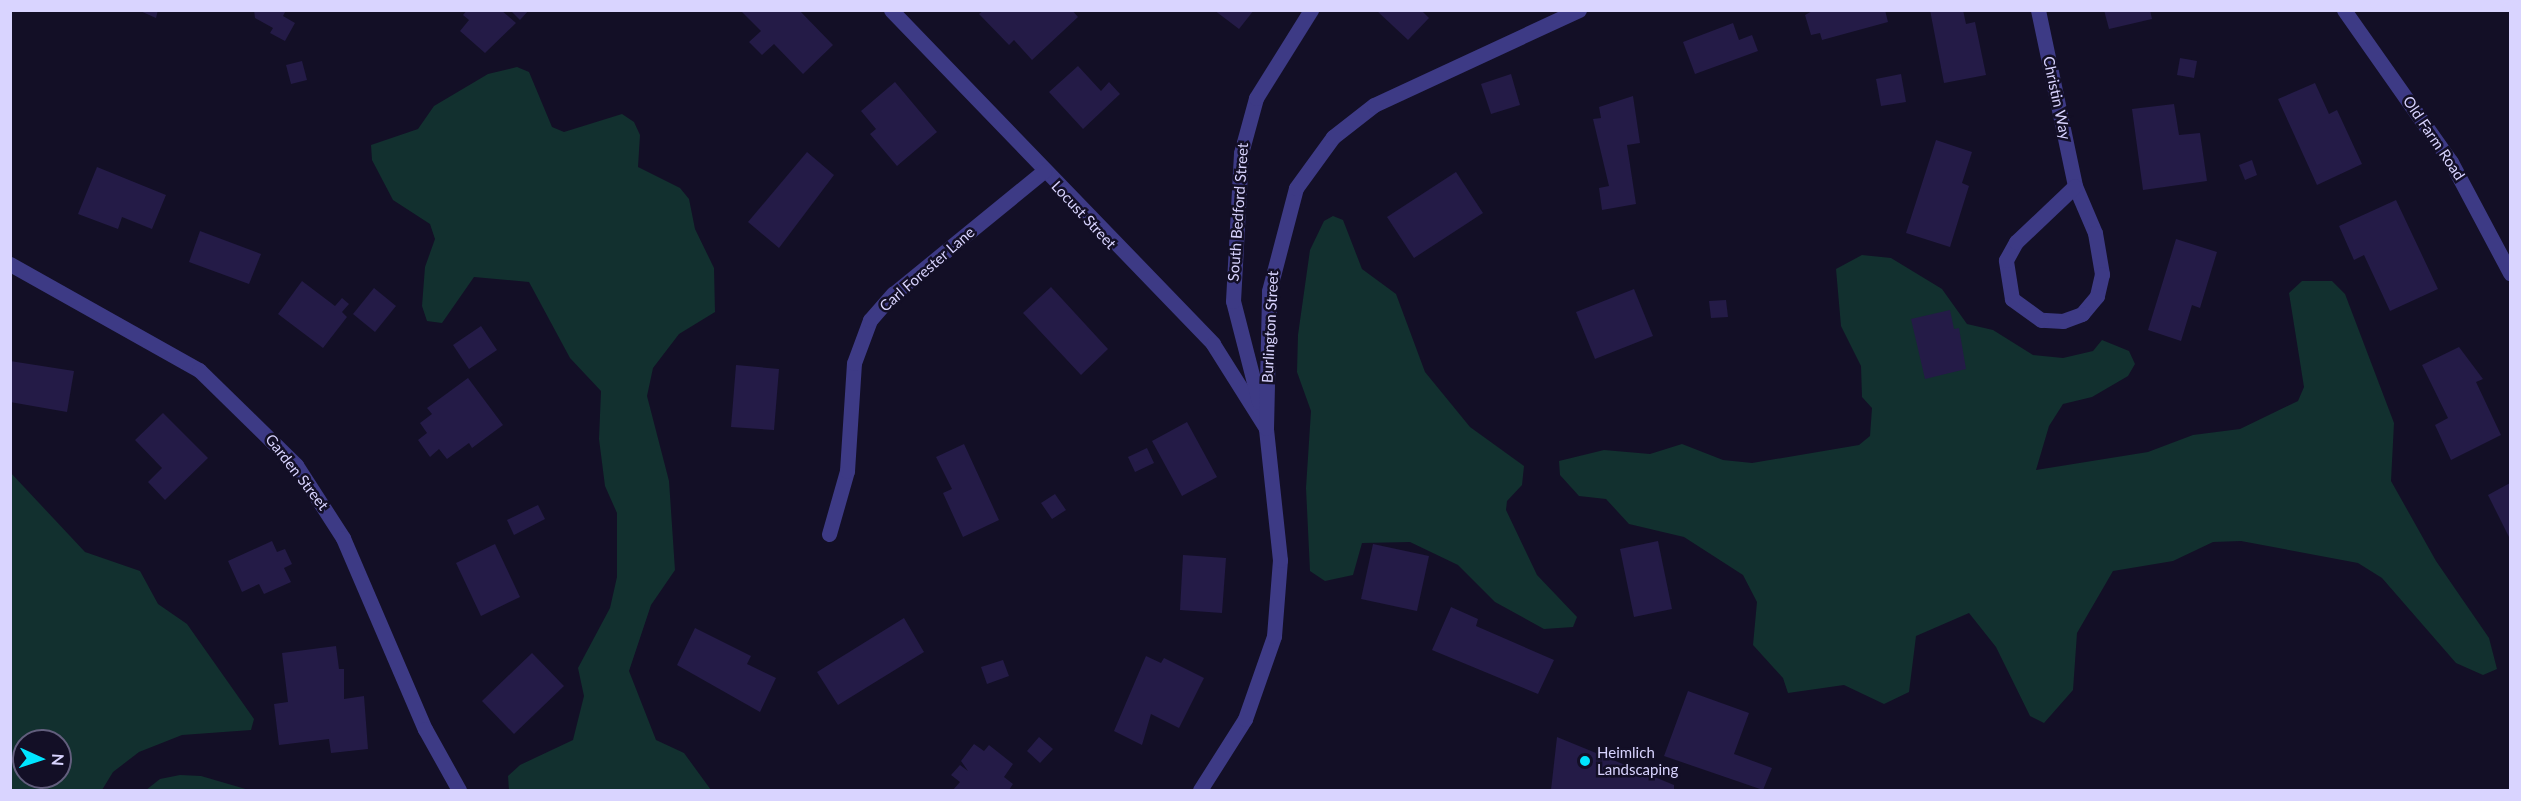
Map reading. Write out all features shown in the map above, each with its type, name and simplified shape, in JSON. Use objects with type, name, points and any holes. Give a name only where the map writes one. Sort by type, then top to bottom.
[{"type":"street","name":"Locust Street","points":[[891,10],[1213,344],[1266,428]]},
{"type":"street","name":"South Bedford Street","points":[[1266,428],[1233,301],[1241,153],[1256,98],[1311,10]]},
{"type":"street","name":"Burlington Street","points":[[1200,790],[1245,719],[1274,636],[1280,560],[1266,428],[1272,267],[1287,211],[1306,170],[1341,129],[1374,105],[1579,10]]},
{"type":"street","name":"Christin Way","points":[[2038,10],[2075,186],[2098,247],[2100,288],[2088,309],[2073,319],[2041,320],[2012,299],[2006,260],[2021,236],[2075,186]]},
{"type":"street","name":"Old Farm Road","points":[[2344,10],[2451,162],[2511,273]]},
{"type":"street","name":"Carl Forester Lane","points":[[829,534],[847,471],[854,363],[870,320],[893,294],[1044,171]]},
{"type":"street","name":"Garden Street","points":[[10,264],[199,370],[296,465],[343,538],[425,729],[459,790]]},
{"type":"green space","points":[[517,67],[529,72],[552,127],[564,132],[622,114],[634,122],[640,135],[638,167],[680,188],[689,199],[695,229],[714,268],[715,312],[679,334],[653,368],[647,396],[669,481],[675,570],[651,605],[629,671],[656,740],[684,753],[711,790],[509,790],[508,776],[520,765],[573,740],[584,696],[578,668],[610,608],[617,577],[617,513],[605,486],[599,439],[601,391],[570,358],[529,282],[474,277],[442,323],[427,321],[422,306],[425,267],[435,239],[430,224],[393,200],[372,160],[371,145],[418,129],[434,106],[488,74]]},
{"type":"green space","points":[[1333,216],[1343,220],[1362,269],[1396,294],[1425,372],[1470,427],[1524,466],[1522,485],[1507,501],[1506,510],[1537,575],[1577,617],[1573,627],[1544,629],[1495,602],[1458,565],[1410,542],[1362,543],[1353,575],[1325,581],[1310,571],[1306,488],[1311,411],[1297,372],[1298,335],[1310,250],[1324,221]]},
{"type":"green space","points":[[1862,255],[1891,258],[1942,289],[1967,324],[1993,330],[2033,355],[2063,358],[2093,351],[2102,340],[2129,351],[2135,364],[2128,376],[2092,397],[2063,404],[2049,426],[2036,470],[2148,452],[2193,435],[2240,429],[2298,401],[2304,387],[2289,293],[2302,281],[2332,281],[2345,294],[2394,423],[2391,481],[2436,561],[2489,638],[2497,669],[2483,675],[2456,663],[2382,578],[2358,563],[2241,541],[2213,542],[2173,561],[2113,571],[2077,633],[2073,690],[2044,723],[2030,716],[1996,647],[1969,613],[1916,636],[1909,692],[1884,704],[1844,685],[1788,693],[1783,678],[1753,645],[1757,602],[1743,575],[1684,537],[1629,524],[1606,499],[1579,496],[1560,475],[1559,461],[1604,450],[1650,454],[1682,444],[1723,460],[1752,463],[1859,445],[1870,436],[1872,408],[1862,397],[1861,366],[1841,326],[1836,269]]},
{"type":"green space","points":[[10,472],[85,552],[140,571],[158,604],[187,624],[254,719],[251,730],[182,735],[139,752],[113,772],[102,790],[11,790]]},
{"type":"green space","points":[[180,775],[201,776],[249,790],[146,790],[160,779]]},
{"type":"building","points":[[138,10],[158,10],[156,18]]},
{"type":"building","points":[[254,10],[286,10],[283,16],[295,23],[285,41],[270,33],[273,28],[255,18]]},
{"type":"building","points":[[467,10],[501,10],[516,23],[485,53],[460,31],[469,20],[463,15]]},
{"type":"building","points":[[510,10],[529,10],[520,20]]},
{"type":"building","points":[[740,10],[799,10],[833,45],[803,74],[774,44],[762,55],[749,42],[761,31]]},
{"type":"building","points":[[984,10],[1072,10],[1078,17],[1032,60],[1014,40],[1009,45],[979,14]]},
{"type":"building","points":[[1214,10],[1254,10],[1239,29]]},
{"type":"building","points":[[1376,10],[1421,10],[1429,18],[1408,40]]},
{"type":"building","points":[[1814,10],[1885,10],[1888,22],[1822,40],[1820,33],[1811,35],[1805,15]]},
{"type":"building","points":[[1930,10],[1963,10],[1966,24],[1975,22],[1986,75],[1944,83]]},
{"type":"building","points":[[2104,10],[2150,10],[2152,19],[2109,29]]},
{"type":"building","points":[[1733,23],[1739,40],[1752,35],[1758,51],[1695,74],[1683,42]]},
{"type":"building","points":[[2180,58],[2197,61],[2194,78],[2177,75]]},
{"type":"building","points":[[302,61],[307,80],[291,84],[286,65]]},
{"type":"building","points":[[1078,66],[1101,91],[1109,82],[1120,94],[1083,129],[1049,92]]},
{"type":"building","points":[[1511,74],[1520,105],[1491,114],[1481,84]]},
{"type":"building","points":[[1901,74],[1906,102],[1881,106],[1876,79]]},
{"type":"building","points":[[895,82],[937,132],[897,166],[870,134],[876,129],[861,111]]},
{"type":"building","points":[[2315,83],[2329,114],[2337,110],[2362,164],[2317,185],[2278,99]]},
{"type":"building","points":[[1633,96],[1640,143],[1627,145],[1636,204],[1602,210],[1599,188],[1609,186],[1593,119],[1601,118],[1599,107]]},
{"type":"building","points":[[2174,104],[2179,135],[2200,133],[2207,181],[2143,190],[2132,109]]},
{"type":"building","points":[[1936,140],[1972,152],[1962,183],[1969,186],[1950,247],[1906,233]]},
{"type":"building","points":[[807,152],[834,175],[779,248],[748,222]]},
{"type":"building","points":[[2252,160],[2257,175],[2245,180],[2239,165]]},
{"type":"building","points":[[97,167],[166,195],[152,229],[122,217],[118,229],[78,214]]},
{"type":"building","points":[[1456,172],[1483,213],[1414,258],[1387,217]]},
{"type":"building","points":[[2396,200],[2438,289],[2390,311],[2364,255],[2354,260],[2339,226]]},
{"type":"building","points":[[200,231],[261,254],[249,284],[189,262]]},
{"type":"building","points":[[2176,239],[2217,252],[2200,308],[2192,305],[2181,341],[2148,330]]},
{"type":"building","points":[[302,281],[335,306],[342,298],[349,304],[342,312],[347,317],[323,348],[278,314]]},
{"type":"building","points":[[1051,287],[1108,349],[1081,375],[1023,313]]},
{"type":"building","points":[[374,288],[396,306],[375,332],[353,314]]},
{"type":"building","points":[[1634,289],[1653,336],[1595,359],[1576,312]]},
{"type":"building","points":[[1726,300],[1728,317],[1711,318],[1709,301]]},
{"type":"building","points":[[1950,310],[1954,329],[1959,328],[1966,369],[1925,379],[1911,319]]},
{"type":"building","points":[[481,326],[497,350],[469,369],[453,345]]},
{"type":"building","points":[[2459,347],[2483,379],[2476,382],[2501,435],[2451,460],[2435,425],[2448,418],[2422,365]]},
{"type":"building","points":[[10,361],[74,371],[67,412],[10,402]]},
{"type":"building","points":[[736,365],[779,369],[774,430],[731,427]]},
{"type":"building","points":[[468,378],[503,425],[472,448],[469,443],[447,459],[439,449],[430,457],[418,440],[427,433],[420,423],[432,414],[427,408]]},
{"type":"building","points":[[163,413],[208,458],[165,500],[148,482],[162,468],[135,440]]},
{"type":"building","points":[[1187,422],[1217,477],[1182,496],[1152,441]]},
{"type":"building","points":[[964,444],[999,520],[963,537],[943,493],[952,489],[936,457]]},
{"type":"building","points":[[1147,448],[1154,463],[1135,472],[1128,457]]},
{"type":"building","points":[[2510,483],[2510,539],[2488,495]]},
{"type":"building","points":[[1055,494],[1066,510],[1052,519],[1041,503]]},
{"type":"building","points":[[538,505],[545,519],[514,535],[507,520]]},
{"type":"building","points":[[272,541],[277,552],[285,549],[292,564],[284,568],[291,582],[264,594],[259,584],[242,592],[228,561]]},
{"type":"building","points":[[1658,541],[1672,609],[1634,617],[1620,549]]},
{"type":"building","points":[[495,544],[520,597],[481,616],[456,563]]},
{"type":"building","points":[[1373,544],[1429,556],[1417,611],[1361,599]]},
{"type":"building","points":[[1183,555],[1226,558],[1222,613],[1180,610]]},
{"type":"building","points":[[1451,607],[1478,619],[1476,626],[1554,660],[1538,694],[1432,650]]},
{"type":"building","points":[[904,618],[924,652],[838,705],[817,672]]},
{"type":"building","points":[[695,628],[751,656],[747,664],[776,678],[760,712],[677,665]]},
{"type":"building","points":[[336,646],[339,669],[344,669],[344,699],[364,696],[368,749],[331,753],[329,739],[279,745],[274,704],[288,702],[282,653]]},
{"type":"building","points":[[532,653],[564,686],[514,734],[482,701]]},
{"type":"building","points":[[1146,656],[1161,663],[1164,658],[1204,678],[1179,728],[1151,714],[1142,745],[1114,731]]},
{"type":"building","points":[[1003,660],[1009,676],[987,684],[981,667]]},
{"type":"building","points":[[1688,691],[1749,713],[1734,754],[1772,768],[1763,790],[1664,756]]},
{"type":"building","points":[[1039,737],[1053,749],[1040,763],[1027,751]]},
{"type":"building","name":"Heimlich Landscaping","points":[[1557,737],[1674,785],[1674,790],[1551,790]]},
{"type":"building","points":[[974,744],[984,751],[989,745],[1013,764],[1004,777],[1013,784],[1009,790],[953,790],[960,782],[951,775],[960,765],[968,771],[961,761]]},
{"type":"place","name":"Heimlich Landscaping","points":[[1585,761]]}]
